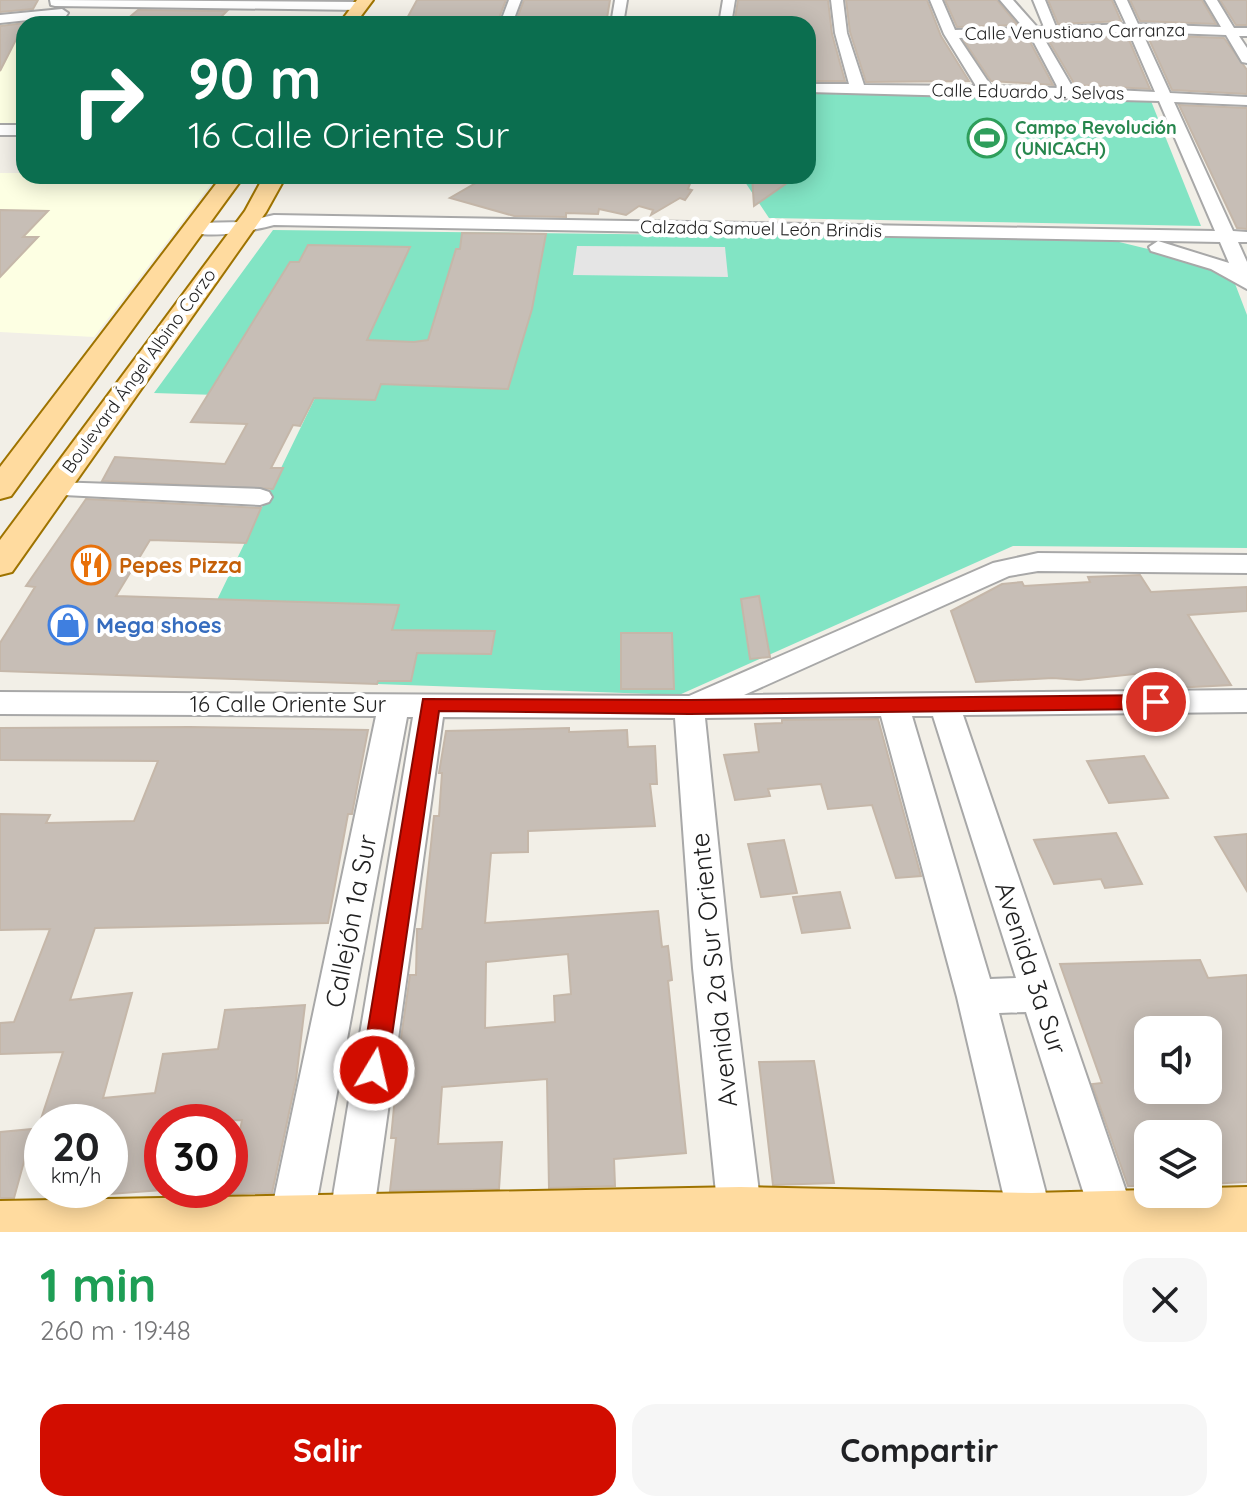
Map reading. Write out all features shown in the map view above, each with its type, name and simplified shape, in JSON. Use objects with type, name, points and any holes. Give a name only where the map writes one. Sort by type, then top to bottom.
[{"type":"main road","name":"Boulevard Ángel Albino Corzo","points":[[0,489],[227,184]]},
{"type":"main road","name":"Boulevard Ángel Albino Corzo","points":[[0,564],[53,489],[257,220],[272,184]]},
{"type":"main road","points":[[0,1229],[741,1224],[1033,1227],[1116,1226],[1247,1215]]},
{"type":"street","points":[[837,0],[841,33],[858,89]]},
{"type":"street","points":[[936,0],[950,34],[986,90]]},
{"type":"street","points":[[1006,0],[1035,33],[1068,92]]},
{"type":"street","points":[[1039,0],[1052,32]]},
{"type":"street","points":[[1121,0],[1246,282]]},
{"type":"street","points":[[1211,0],[1247,59]]},
{"type":"street","points":[[57,9],[117,2],[362,3]]},
{"type":"street","name":"Calle Venustiano Carranza","points":[[950,34],[1133,28],[1247,32]]},
{"type":"street","name":"Calle Eduardo J. Selvas","points":[[816,88],[1068,92],[1247,101]]},
{"type":"street","name":"Calzada Samuel León Brindis","points":[[202,219],[1247,237]]},
{"type":"street","points":[[1107,235],[1191,256],[1246,282]]},
{"type":"street","points":[[53,489],[260,497]]},
{"type":"street","points":[[689,707],[1002,569],[1038,562],[1247,564]]},
{"type":"street","name":"16 Calle Oriente Sur","points":[[0,703],[689,707],[1247,701]]},
{"type":"street","name":"Callejón 1a Sur","points":[[290,1227],[412,704]]},
{"type":"street","name":"Callejón 1a Sur","points":[[350,1227],[412,704]]},
{"type":"street","points":[[893,704],[976,997],[1033,1227]]},
{"type":"street","name":"Avenida 3a Sur","points":[[944,704],[1116,1226]]},
{"type":"street","name":"Avenida 2a Sur Oriente","points":[[689,707],[712,968],[741,1224]]},
{"type":"street","points":[[976,997],[1039,994]]},
{"type":"shaded area","points":[[16,23],[16,126],[0,126],[0,24]]},
{"type":"shaded area","points":[[0,173],[16,173],[16,184],[211,184],[94,337],[0,332]]},
{"type":"shaded area","points":[[577,246],[725,247],[728,277],[573,275]]},
{"type":"green space","name":"Campo Revolución (UNICACH)","points":[[816,92],[1151,101],[1201,226],[769,218],[746,184],[816,184]]},
{"type":"green space","points":[[273,230],[1111,240],[1189,259],[1234,281],[1247,315],[1247,548],[1013,546],[679,695],[377,684],[399,606],[217,600],[315,398],[154,393]]},
{"type":"building","points":[[0,0],[38,0],[33,9],[0,12]]},
{"type":"building","points":[[417,0],[506,0],[500,16],[408,16]]},
{"type":"building","points":[[524,0],[610,0],[607,16],[518,16]]},
{"type":"building","points":[[738,0],[828,0],[832,34],[845,81],[816,81],[816,16],[735,16]]},
{"type":"building","points":[[846,0],[927,0],[941,36],[969,81],[866,82],[850,32]]},
{"type":"building","points":[[945,0],[997,0],[1018,25],[957,27]]},
{"type":"building","points":[[1048,0],[1112,0],[1121,21],[1058,24]]},
{"type":"building","points":[[1130,0],[1202,0],[1216,24],[1140,21]]},
{"type":"building","points":[[1220,0],[1247,0],[1247,25],[1236,25]]},
{"type":"building","points":[[138,10],[227,11],[222,16],[131,16]]},
{"type":"building","points":[[16,24],[16,40],[0,71],[0,26]]},
{"type":"building","points":[[1127,35],[1150,89],[1075,85],[1047,38]]},
{"type":"building","points":[[1147,35],[1224,38],[1247,70],[1247,94],[1172,90]]},
{"type":"building","points":[[1028,38],[1053,85],[991,81],[964,41]]},
{"type":"building","points":[[1179,105],[1247,108],[1247,229],[1237,228]]},
{"type":"building","points":[[474,184],[690,184],[688,189],[692,190],[685,200],[680,198],[651,215],[653,210],[639,206],[626,215],[599,209],[598,214],[566,213],[566,217],[514,216],[450,198]]},
{"type":"building","points":[[753,184],[786,184],[754,206]]},
{"type":"building","points":[[0,210],[48,211],[23,237],[38,237],[0,277]]},
{"type":"building","points":[[462,233],[546,234],[532,309],[508,389],[381,384],[375,400],[314,398],[300,426],[293,425],[271,468],[283,468],[273,489],[102,481],[115,457],[225,464],[247,424],[191,422],[290,262],[299,262],[308,245],[410,247],[367,340],[414,342],[428,340],[456,249],[460,249]]},
{"type":"building","points":[[86,499],[261,508],[246,543],[150,540],[116,596],[399,605],[392,630],[495,631],[491,654],[417,653],[411,681],[378,681],[377,684],[0,671],[0,643],[35,587],[26,586]]},
{"type":"building","points":[[1140,575],[1151,592],[1247,587],[1247,611],[1188,615],[1231,685],[1173,688],[1162,671],[1079,680],[1053,678],[976,682],[951,611],[1002,584],[1022,582],[1024,586],[1090,582],[1088,577]]},
{"type":"building","points":[[759,596],[770,657],[750,659],[741,599]]},
{"type":"building","points":[[621,633],[672,633],[674,689],[621,689]]},
{"type":"building","points":[[878,719],[921,876],[896,878],[872,805],[828,809],[821,784],[768,789],[770,796],[735,800],[724,755],[759,752],[755,724],[782,723],[782,720]]},
{"type":"building","points":[[0,728],[368,730],[352,814],[348,814],[328,923],[95,928],[70,1000],[132,993],[103,1098],[155,1093],[163,1054],[218,1049],[225,1010],[305,1005],[296,1080],[272,1193],[248,1194],[248,1104],[144,1104],[144,1191],[128,1193],[128,1104],[46,1104],[63,1052],[0,1054],[0,1023],[14,1022],[50,929],[0,930],[0,814],[50,815],[46,823],[134,821],[158,761],[0,760]]},
{"type":"building","points":[[627,730],[628,747],[655,746],[657,784],[650,784],[655,826],[528,831],[528,852],[491,853],[485,923],[658,911],[662,947],[668,946],[672,980],[668,981],[686,1153],[614,1159],[615,1186],[549,1188],[547,1079],[442,1087],[438,1144],[502,1142],[499,1189],[390,1191],[396,1138],[391,1138],[400,1045],[410,975],[416,975],[417,929],[422,929],[434,816],[439,816],[442,773],[439,773],[446,731]],"holes":[[[568,954],[571,994],[554,996],[555,1022],[485,1028],[486,962]]]},
{"type":"building","points":[[1144,756],[1168,798],[1109,803],[1087,761]]},
{"type":"building","points":[[1116,833],[1142,884],[1105,888],[1101,879],[1054,884],[1034,840]]},
{"type":"building","points":[[1247,834],[1247,891],[1215,837]]},
{"type":"building","points":[[784,840],[797,893],[761,897],[748,844]]},
{"type":"building","points":[[840,892],[850,928],[802,933],[793,897]]},
{"type":"building","points":[[1200,960],[1208,978],[1247,975],[1247,1182],[1222,1183],[1222,1120],[1134,1120],[1134,1186],[1128,1186],[1092,1084],[1102,1083],[1060,964]]},
{"type":"building","points":[[814,1061],[834,1183],[773,1185],[759,1062]]},
{"type":"building","points":[[24,1130],[24,1162],[14,1198],[0,1198],[0,1132]]},
{"type":"place","name":"Campo Revolución (UNICACH)","points":[[987,138]]},
{"type":"place","name":"Pepes Pizza","points":[[91,565]]},
{"type":"place","name":"Mega shoes","points":[[68,625]]},
{"type":"route","points":[[374,1070],[430,704],[689,707],[1156,702]]}]
